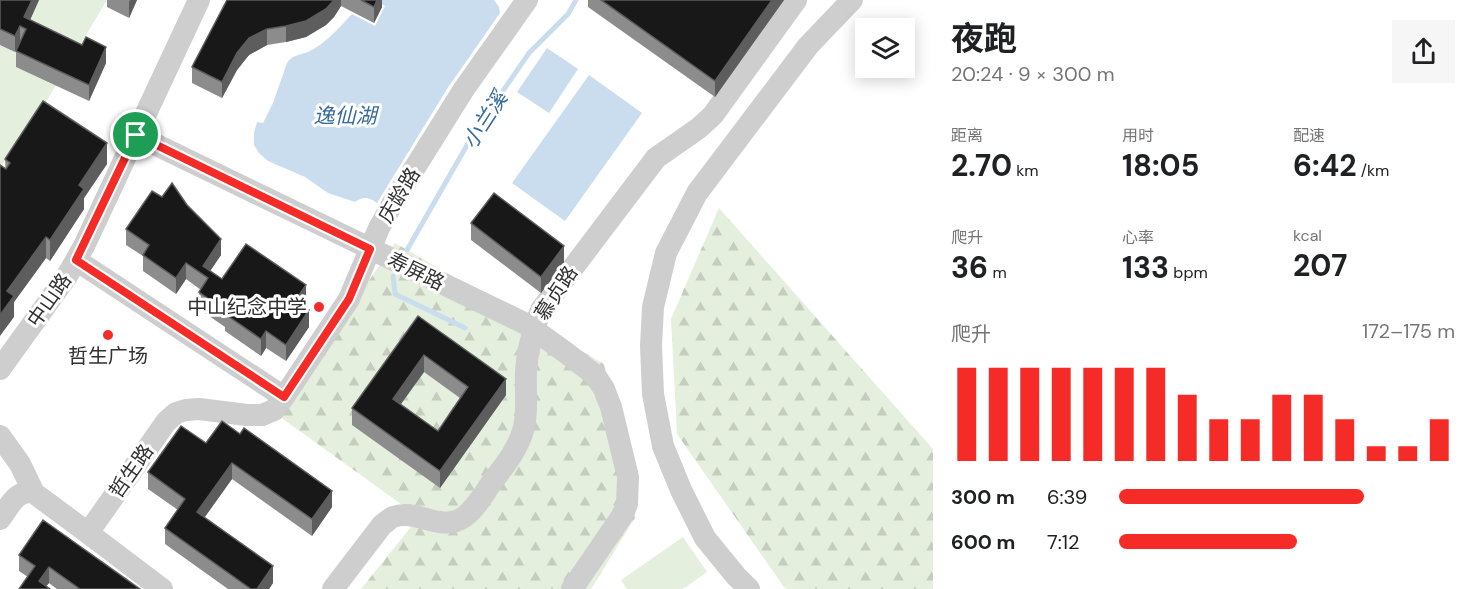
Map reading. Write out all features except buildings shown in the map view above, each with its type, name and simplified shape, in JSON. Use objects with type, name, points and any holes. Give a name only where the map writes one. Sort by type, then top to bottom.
[{"type":"street","name":"中山路","points":[[0,369],[76,260],[199,0]]},
{"type":"street","name":"庆龄路","points":[[284,397],[349,299],[379,228],[394,201],[464,88],[527,0]]},
{"type":"street","name":"慕贞路","points":[[333,589],[382,525],[392,518],[404,515],[452,523],[471,511],[512,455],[520,440],[526,414],[528,352],[533,329],[541,310],[656,158],[699,128],[713,115],[796,0]]},
{"type":"street","points":[[748,589],[705,538],[681,490],[663,446],[653,394],[651,346],[653,307],[666,253],[697,193],[808,46],[852,0]]},
{"type":"street","name":"寿屏路","points":[[136,135],[533,329],[595,375],[611,407],[628,477],[627,504],[622,516],[572,589]]},
{"type":"street","points":[[76,260],[284,397]]},
{"type":"street","name":"哲生路","points":[[88,533],[166,422],[176,413],[199,409],[262,415],[274,410],[284,397]]},
{"type":"street","points":[[0,436],[20,464],[34,493]]},
{"type":"street","points":[[0,519],[21,493],[27,491],[34,493],[162,589]]},
{"type":"green space","points":[[0,0],[107,0],[40,112],[0,168]]},
{"type":"green space","points":[[719,208],[933,449],[933,589],[787,589],[677,434],[671,319]]},
{"type":"green space","points":[[395,243],[604,364],[635,518],[591,589],[361,589],[419,517],[276,414]]},
{"type":"green space","points":[[683,537],[707,572],[683,589],[627,589],[621,580]]},
{"type":"water","name":"逸仙湖","points":[[374,0],[494,0],[500,13],[447,89],[377,203],[366,198],[355,202],[328,193],[305,177],[268,161],[254,145],[257,122],[263,123],[289,60],[320,44],[352,14],[375,26],[385,6]]},
{"type":"water","points":[[547,48],[578,69],[549,113],[517,92]]},
{"type":"water","points":[[589,75],[642,113],[565,221],[512,183]]},
{"type":"waterway","name":"小兰溪","points":[[407,250],[474,133],[529,53],[568,14],[576,0]]},
{"type":"waterway","points":[[393,276],[395,294],[465,328]]},
{"type":"place","name":"中山纪念中学","points":[[319,307]]},
{"type":"place","name":"哲生广场","points":[[108,335]]},
{"type":"route","points":[[136,135],[370,249],[349,299],[284,397],[76,260],[136,135]]}]
